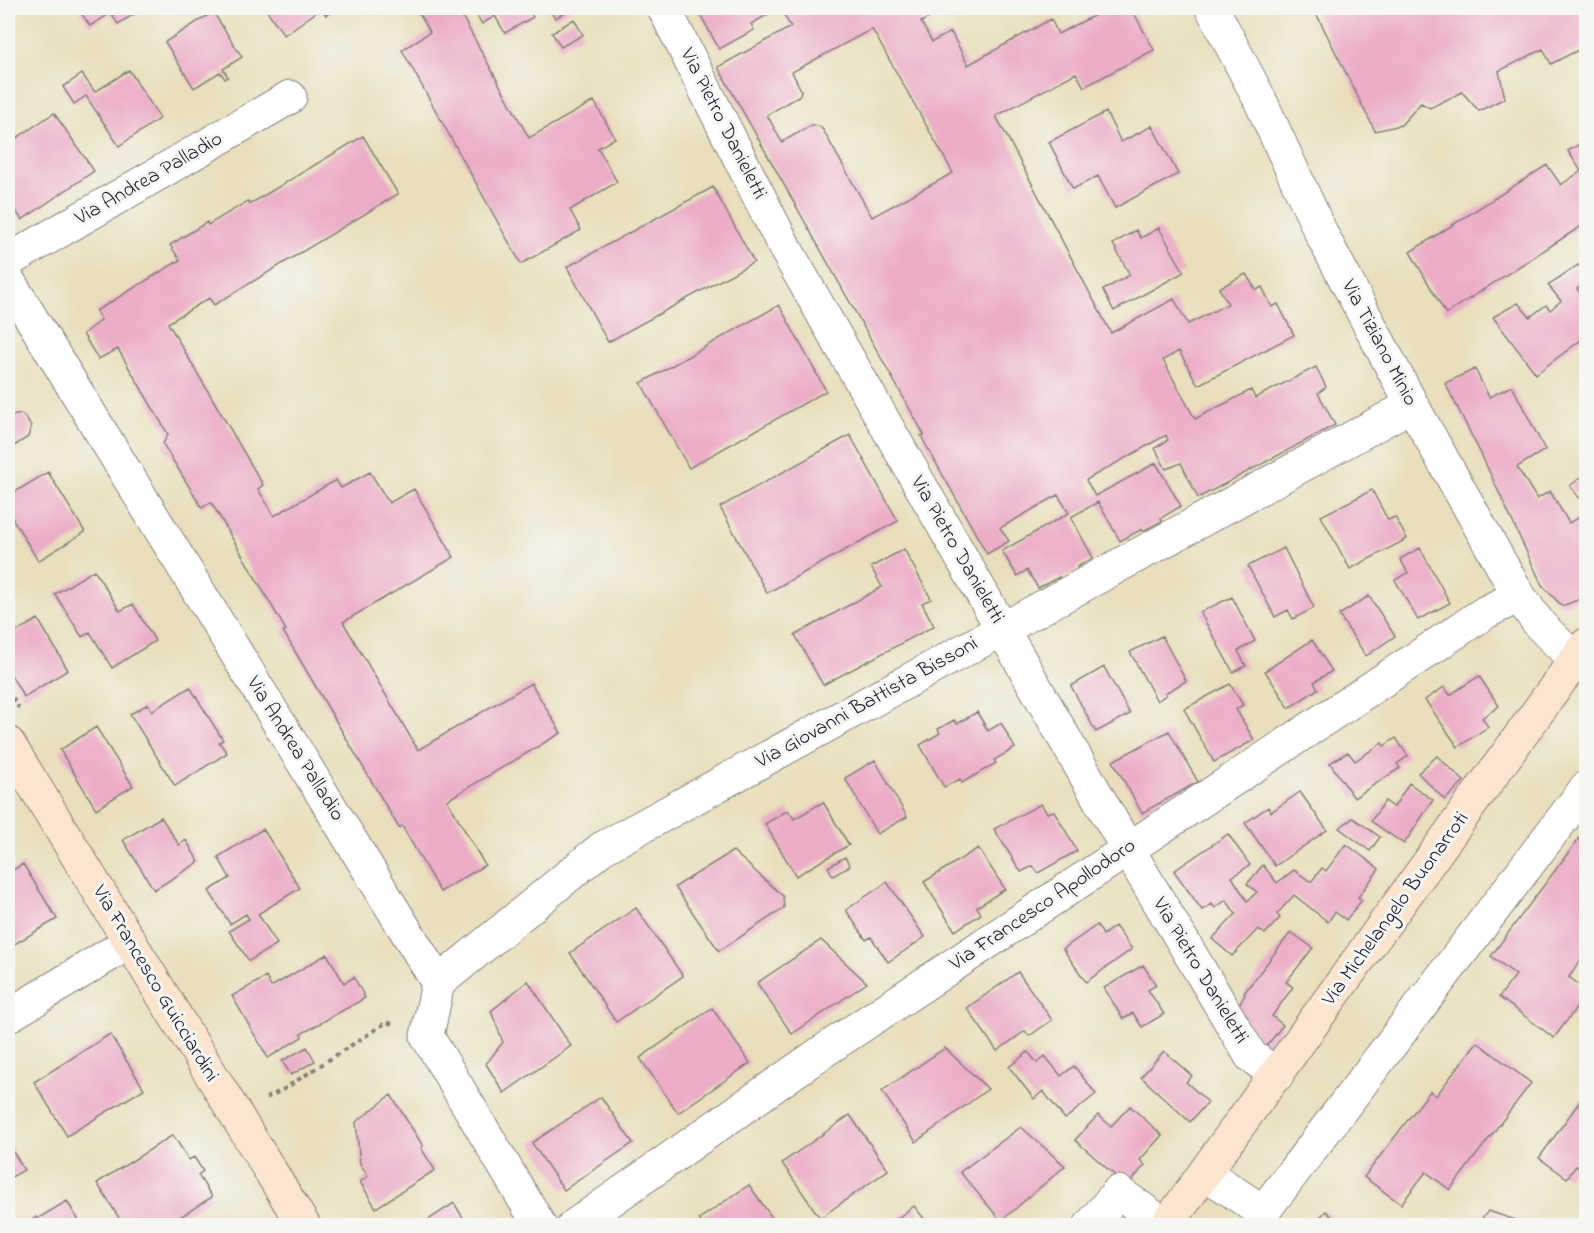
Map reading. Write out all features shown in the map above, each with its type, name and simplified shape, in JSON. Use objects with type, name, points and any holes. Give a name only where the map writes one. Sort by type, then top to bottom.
[{"type":"street","name":"Via Pietro Danieletti","points":[[664,8],[784,246],[1127,848],[1251,1056],[1277,1074]]},
{"type":"street","name":"Via Tiziano Minio","points":[[1212,8],[1258,98],[1322,235],[1412,405],[1519,596],[1540,625],[1581,652]]},
{"type":"street","name":"Via Andrea Palladio","points":[[8,261],[290,98]]},
{"type":"street","name":"Via Andrea Palladio","points":[[8,280],[438,983]]},
{"type":"street","name":"Via Giovanni Battista Bissoni","points":[[438,983],[601,849],[1412,405]]},
{"type":"street","name":"Via Francesco Apollodoro","points":[[574,1226],[825,1050],[1127,848],[1486,612],[1519,596]]},
{"type":"street","name":"Via Michelangelo Buonarroti","points":[[1090,1226],[1118,1191],[1166,1226],[1581,652]]},
{"type":"street","name":"Via Francesco Guicciardini","points":[[8,743],[304,1226]]},
{"type":"street","points":[[1205,1173],[1263,1212],[1587,788]]},
{"type":"street","points":[[8,1016],[130,942]]},
{"type":"street","points":[[438,983],[427,1036],[540,1226]]},
{"type":"path","points":[[263,1099],[281,1091],[387,1022],[427,1036]]},
{"type":"building","points":[[78,8],[144,8],[118,24],[111,13],[90,26]]},
{"type":"building","points":[[265,8],[338,8],[326,15],[321,9],[284,35]]},
{"type":"building","points":[[416,8],[528,8],[533,17],[505,33],[495,16],[482,24],[474,11],[463,18],[529,138],[594,101],[615,138],[598,148],[617,182],[570,210],[581,230],[521,264],[402,50],[430,32]]},
{"type":"building","points":[[548,8],[574,8],[555,18]]},
{"type":"building","points":[[702,8],[772,8],[774,11],[751,24],[754,30],[719,49],[698,10]]},
{"type":"building","points":[[780,8],[812,8],[815,13],[825,8],[948,8],[921,22],[932,42],[951,32],[968,65],[1051,19],[1058,34],[1109,8],[1131,8],[1154,50],[1084,87],[1076,73],[996,116],[1111,333],[1174,299],[1188,324],[1228,304],[1219,288],[1246,274],[1256,290],[1262,287],[1272,307],[1278,304],[1294,335],[1198,385],[1179,351],[1163,360],[1195,419],[1251,390],[1255,398],[1316,367],[1326,387],[1318,393],[1335,425],[1198,498],[1181,463],[1166,469],[1155,448],[1168,440],[1166,435],[1086,480],[1095,496],[1156,463],[1181,506],[1161,518],[1162,521],[1120,541],[1098,502],[1071,517],[1093,558],[1061,580],[1059,577],[1038,588],[1027,570],[1017,576],[1002,551],[1069,513],[1058,495],[1000,528],[1009,541],[987,554],[921,436],[924,435],[921,429],[718,67],[791,27]],"holes":[[[872,29],[953,173],[872,217],[819,126],[812,125],[782,142],[767,115],[800,95],[801,90],[792,72]]]},
{"type":"building","points":[[1322,8],[1586,8],[1586,46],[1551,64],[1543,49],[1499,71],[1505,98],[1479,111],[1462,92],[1430,108],[1421,103],[1401,125],[1375,131],[1317,15]]},
{"type":"building","points":[[213,12],[242,57],[223,69],[228,77],[225,79],[220,72],[194,88],[165,42]]},
{"type":"building","points":[[574,19],[583,35],[561,47],[552,33]]},
{"type":"building","points":[[129,70],[160,118],[119,146],[86,96],[74,104],[63,87],[82,74],[95,92]]},
{"type":"building","points":[[1106,112],[1121,142],[1152,126],[1178,174],[1115,208],[1098,176],[1073,189],[1049,142]]},
{"type":"building","points":[[54,113],[94,171],[22,220],[8,199],[8,144]]},
{"type":"building","points":[[363,136],[398,194],[214,305],[209,298],[168,323],[263,485],[258,489],[274,516],[336,480],[341,488],[370,472],[389,503],[414,489],[454,557],[343,622],[418,750],[531,683],[561,733],[447,800],[485,865],[440,892],[402,826],[399,828],[310,677],[283,631],[286,630],[211,502],[202,508],[163,444],[168,434],[118,349],[98,359],[83,334],[101,320],[96,311],[180,260],[170,245],[207,222],[208,225],[248,201],[250,204]]},
{"type":"building","points":[[1586,140],[1586,223],[1446,314],[1410,252],[1547,165],[1561,185],[1581,171],[1568,151]]},
{"type":"building","points":[[713,187],[754,262],[608,342],[567,267]]},
{"type":"building","points":[[1159,228],[1184,272],[1114,311],[1103,290],[1130,275],[1113,244],[1136,230],[1141,238]]},
{"type":"building","points":[[1578,265],[1586,274],[1586,281],[1577,289],[1586,300],[1586,325],[1581,329],[1586,336],[1536,374],[1493,317],[1518,303],[1530,317],[1546,305],[1550,310],[1561,301],[1548,285]]},
{"type":"building","points":[[779,305],[826,391],[689,468],[641,383]]},
{"type":"building","points":[[1475,369],[1489,397],[1512,386],[1545,450],[1517,467],[1537,499],[1550,491],[1569,523],[1582,516],[1586,523],[1586,538],[1581,542],[1586,550],[1586,593],[1583,598],[1562,606],[1542,585],[1445,383]]},
{"type":"building","points":[[8,411],[11,416],[21,414],[31,426],[28,437],[8,450]]},
{"type":"building","points":[[850,435],[898,521],[767,593],[720,507]]},
{"type":"building","points":[[48,472],[85,532],[38,561],[8,511],[8,496]]},
{"type":"building","points":[[1586,473],[1586,507],[1570,486]]},
{"type":"building","points":[[1372,490],[1388,520],[1395,517],[1407,539],[1350,569],[1321,516]]},
{"type":"building","points":[[1284,548],[1314,608],[1293,619],[1288,610],[1275,617],[1248,566]]},
{"type":"building","points":[[1420,548],[1450,603],[1418,620],[1395,580],[1408,573],[1400,559]]},
{"type":"building","points":[[904,549],[931,599],[922,603],[934,626],[823,685],[795,635],[882,587],[871,567]]},
{"type":"building","points":[[94,570],[120,611],[133,604],[155,641],[112,668],[90,632],[82,637],[55,594]]},
{"type":"building","points":[[1369,596],[1395,636],[1366,656],[1339,615]]},
{"type":"building","points":[[1232,597],[1255,641],[1238,651],[1246,666],[1233,672],[1200,612]]},
{"type":"building","points":[[38,619],[68,670],[24,697],[8,670],[8,626],[14,633]]},
{"type":"building","points":[[1162,636],[1186,681],[1165,693],[1166,695],[1157,701],[1130,652]]},
{"type":"building","points":[[1312,640],[1332,671],[1314,682],[1318,689],[1289,708],[1265,671]]},
{"type":"building","points":[[1104,667],[1130,714],[1096,732],[1071,686]]},
{"type":"building","points":[[1479,676],[1499,706],[1482,718],[1488,727],[1458,747],[1425,700],[1444,687],[1450,695]]},
{"type":"building","points":[[1230,684],[1243,705],[1236,709],[1254,740],[1214,762],[1184,709]]},
{"type":"building","points":[[190,687],[223,740],[219,742],[227,753],[175,786],[130,714],[148,704],[152,711]]},
{"type":"building","points":[[977,712],[988,731],[1001,723],[1015,748],[994,760],[996,763],[962,783],[960,779],[944,787],[920,745],[940,733],[938,729],[954,720],[957,724]]},
{"type":"building","points":[[96,727],[133,786],[96,809],[60,750]]},
{"type":"building","points":[[1169,731],[1198,782],[1142,813],[1113,761]]},
{"type":"building","points":[[1396,738],[1408,756],[1397,764],[1400,768],[1354,798],[1330,763],[1348,752],[1355,761],[1382,743],[1384,746]]},
{"type":"building","points":[[1437,756],[1464,781],[1445,800],[1418,773]]},
{"type":"building","points":[[875,760],[907,817],[877,834],[845,778]]},
{"type":"building","points":[[1409,783],[1433,800],[1404,844],[1371,821],[1385,801],[1394,807]]},
{"type":"building","points":[[1300,792],[1327,830],[1275,866],[1245,823],[1268,807],[1271,812]]},
{"type":"building","points":[[823,802],[849,845],[796,876],[765,824],[788,810],[794,819]]},
{"type":"building","points":[[1041,804],[1047,813],[1054,811],[1077,851],[1038,873],[1033,866],[1021,872],[994,829]]},
{"type":"building","points":[[161,817],[179,845],[186,840],[199,862],[154,890],[123,840]]},
{"type":"building","points":[[1353,818],[1380,837],[1370,851],[1339,828]]},
{"type":"building","points":[[263,829],[300,888],[258,914],[277,944],[249,961],[229,931],[249,919],[246,914],[230,924],[209,891],[230,878],[218,857]]},
{"type":"building","points":[[1586,829],[1586,953],[1569,977],[1586,990],[1586,995],[1554,1038],[1499,997],[1516,975],[1491,956]]},
{"type":"building","points":[[1228,834],[1250,865],[1232,877],[1247,901],[1257,892],[1247,884],[1263,865],[1277,883],[1294,870],[1311,882],[1322,868],[1326,871],[1346,844],[1379,869],[1358,897],[1362,900],[1346,920],[1335,912],[1328,922],[1294,895],[1277,914],[1280,918],[1265,934],[1258,929],[1232,956],[1212,939],[1236,914],[1226,900],[1215,908],[1212,904],[1202,910],[1174,871]]},
{"type":"building","points":[[978,848],[1005,889],[977,907],[981,914],[955,931],[924,882]]},
{"type":"building","points":[[733,851],[783,896],[784,908],[719,951],[675,887]]},
{"type":"building","points":[[845,857],[850,866],[833,876],[828,867]]},
{"type":"building","points":[[23,864],[57,919],[8,948],[8,873]]},
{"type":"building","points":[[887,882],[925,937],[888,962],[871,937],[866,940],[846,910]]},
{"type":"building","points":[[636,908],[683,976],[616,1022],[570,953]]},
{"type":"building","points":[[1097,925],[1103,935],[1115,926],[1132,949],[1086,982],[1063,949]]},
{"type":"building","points":[[1291,932],[1313,948],[1286,982],[1293,987],[1272,1016],[1283,1025],[1265,1048],[1237,1007],[1244,993]]},
{"type":"building","points":[[821,940],[867,983],[792,1034],[757,983]]},
{"type":"building","points":[[327,954],[344,983],[354,977],[365,998],[301,1034],[302,1037],[268,1058],[232,996],[266,977],[271,987]]},
{"type":"building","points":[[1143,965],[1156,985],[1148,990],[1164,1014],[1142,1027],[1133,1013],[1123,1019],[1104,988]]},
{"type":"building","points":[[1018,972],[1052,1020],[1029,1036],[1025,1031],[997,1051],[967,1008]]},
{"type":"building","points":[[528,981],[571,1046],[504,1093],[486,1064],[503,1042],[491,1011]]},
{"type":"building","points":[[712,1008],[750,1063],[678,1113],[640,1058]]},
{"type":"building","points":[[110,1034],[144,1089],[67,1136],[34,1082]]},
{"type":"building","points":[[1477,1042],[1531,1083],[1450,1190],[1426,1172],[1401,1204],[1364,1177],[1430,1091],[1436,1096]]},
{"type":"building","points":[[307,1047],[315,1061],[291,1075],[282,1061]]},
{"type":"building","points":[[945,1048],[988,1089],[916,1142],[882,1091]]},
{"type":"building","points":[[1164,1051],[1192,1076],[1186,1082],[1208,1102],[1190,1122],[1141,1077]]},
{"type":"building","points":[[1028,1052],[1037,1063],[1045,1056],[1061,1076],[1074,1066],[1096,1094],[1065,1119],[1043,1091],[1034,1099],[1009,1067]]},
{"type":"building","points":[[391,1095],[435,1170],[376,1208],[360,1182],[368,1176],[360,1164],[356,1122]]},
{"type":"building","points":[[601,1097],[633,1143],[564,1190],[532,1143]]},
{"type":"building","points":[[1583,1097],[1586,1100],[1586,1173],[1576,1166],[1567,1178],[1539,1158]]},
{"type":"building","points":[[1130,1106],[1162,1135],[1140,1160],[1145,1165],[1127,1186],[1075,1140],[1098,1115],[1111,1126]]},
{"type":"building","points":[[850,1115],[888,1170],[820,1218],[782,1163]]},
{"type":"building","points":[[1021,1127],[1065,1166],[1001,1221],[960,1172]]},
{"type":"building","points":[[173,1135],[189,1160],[194,1157],[203,1171],[198,1175],[212,1197],[166,1226],[124,1226],[97,1183]]},
{"type":"building","points":[[8,1143],[24,1170],[8,1179]]},
{"type":"building","points":[[749,1185],[778,1226],[703,1226],[699,1219]]},
{"type":"building","points":[[67,1201],[82,1226],[23,1226],[36,1217],[37,1219]]},
{"type":"building","points":[[454,1203],[468,1226],[419,1226]]},
{"type":"building","points":[[914,1206],[930,1226],[887,1226]]},
{"type":"building","points":[[1326,1211],[1341,1226],[1311,1226]]},
{"type":"building","points":[[1488,1211],[1531,1225],[1531,1226],[1476,1226]]},
{"type":"building","points":[[1565,1221],[1577,1225],[1577,1226],[1560,1226]]}]
